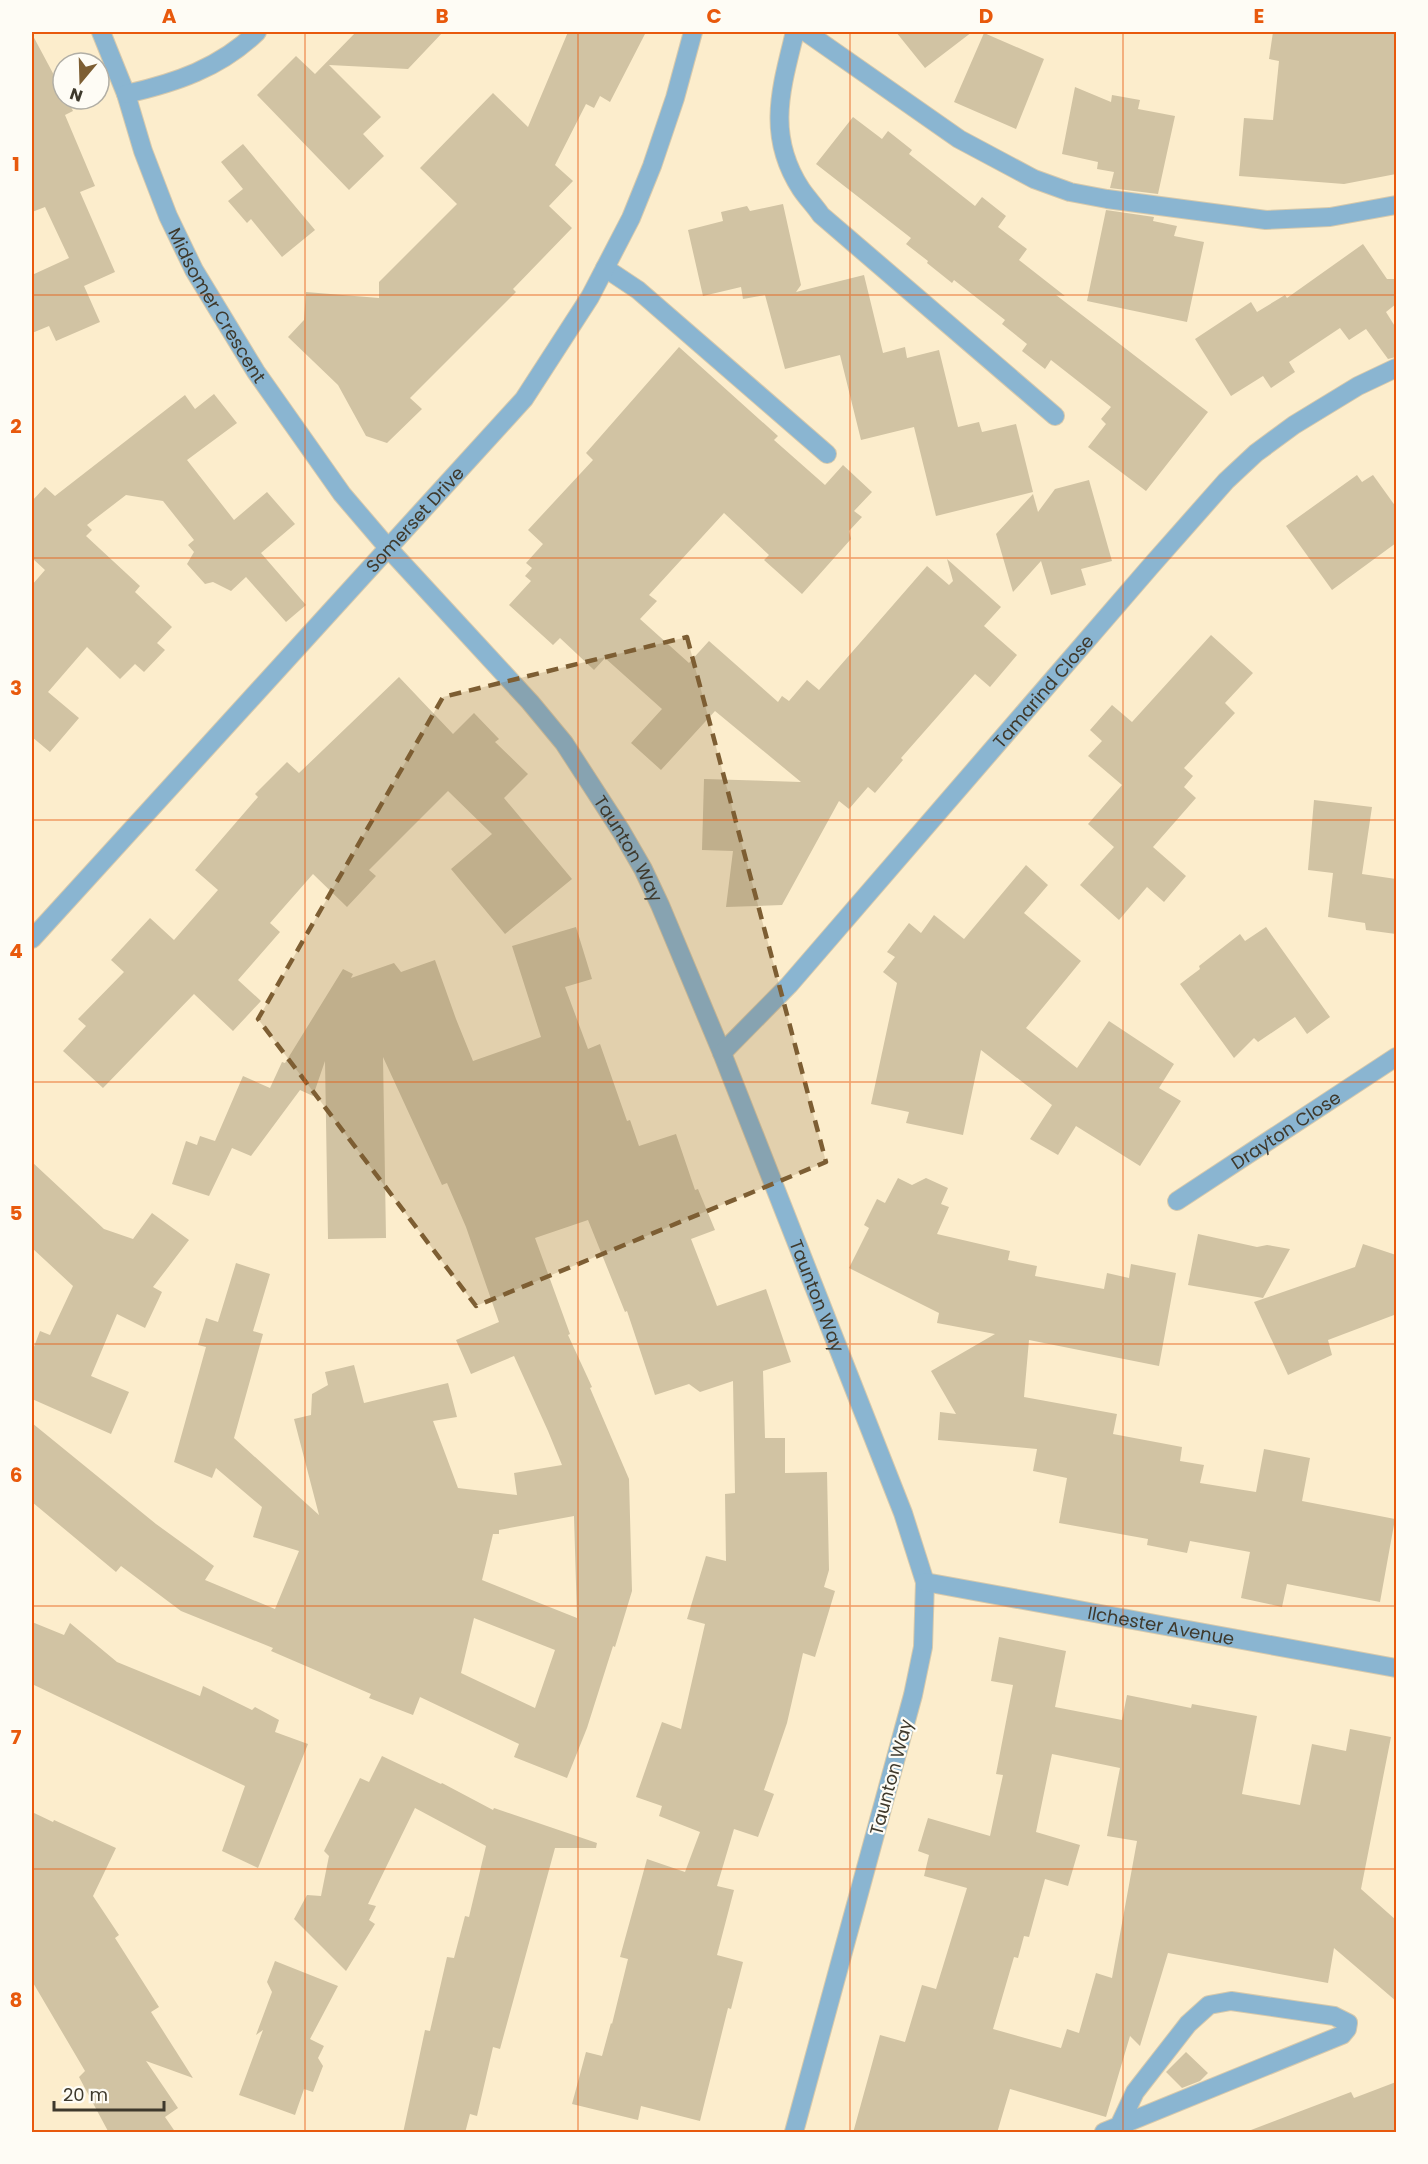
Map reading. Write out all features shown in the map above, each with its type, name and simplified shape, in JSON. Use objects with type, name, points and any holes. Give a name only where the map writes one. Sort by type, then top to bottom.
[{"type":"street","name":"Midsomer Crescent","points":[[100,32],[126,94],[143,151],[168,216],[194,270],[232,335],[275,400],[342,494],[388,549]]},
{"type":"street","points":[[126,94],[165,85],[198,73],[228,56],[257,32]]},
{"type":"street","name":"Somerset Drive","points":[[32,939],[524,399],[566,335],[631,218],[652,166],[675,98],[693,32]]},
{"type":"street","points":[[795,32],[780,98],[779,119],[780,141],[788,164],[801,189],[821,215],[1055,416]]},
{"type":"street","points":[[806,32],[959,139],[1034,179],[1070,192],[1266,220],[1330,217],[1396,205]]},
{"type":"street","points":[[605,268],[653,302],[827,454]]},
{"type":"street","name":"Tamarind Close","points":[[722,1053],[805,967],[1226,482],[1256,453],[1294,425],[1359,386],[1396,368]]},
{"type":"street","name":"Taunton Way","points":[[388,549],[530,702],[564,743],[621,831],[643,870],[722,1053],[903,1513],[925,1582],[923,1647],[913,1695],[794,2133]]},
{"type":"street","name":"Drayton Close","points":[[1177,1201],[1396,1057]]},
{"type":"street","name":"Ilchester Avenue","points":[[925,1582],[1396,1668]]},
{"type":"street","points":[[1231,2001],[1334,2016],[1348,2023],[1342,2035],[1111,2129],[1135,2092],[1188,2024],[1209,2005],[1231,2001]]},
{"type":"highlighted area","points":[[687,637],[826,1162],[476,1306],[258,1019],[443,697]]},
{"type":"building","points":[[356,32],[443,32],[408,69],[329,65],[381,117],[363,134],[384,156],[349,190],[257,95],[296,56],[315,74]]},
{"type":"building","points":[[568,32],[646,32],[610,102],[600,96],[594,108],[586,104],[555,165],[573,181],[549,206],[572,228],[513,289],[516,292],[410,398],[422,409],[387,443],[366,436],[338,385],[288,337],[304,320],[306,292],[379,298],[379,282],[457,204],[420,168],[493,93],[528,127]]},
{"type":"building","points":[[896,32],[972,32],[925,68]]},
{"type":"building","points":[[1273,32],[1396,32],[1396,174],[1344,184],[1239,176],[1244,118],[1273,120],[1279,61],[1269,59]]},
{"type":"building","points":[[984,33],[1044,59],[1016,129],[954,102]]},
{"type":"building","points":[[32,34],[51,70],[51,111],[73,111],[65,115],[95,186],[80,192],[115,272],[84,286],[100,322],[56,341],[49,326],[32,333],[32,275],[69,258],[45,207],[32,212]]},
{"type":"building","points":[[1075,87],[1111,102],[1112,95],[1140,100],[1138,109],[1175,116],[1158,194],[1110,188],[1114,172],[1097,169],[1098,162],[1062,154]]},
{"type":"building","points":[[853,117],[882,139],[888,131],[912,150],[909,154],[975,206],[982,197],[1006,216],[998,227],[1027,249],[1019,260],[1065,296],[1056,295],[1208,412],[1146,491],[1088,447],[1106,424],[1101,419],[1111,407],[1051,360],[1045,369],[1022,351],[1027,344],[1002,324],[1005,320],[954,280],[952,283],[927,263],[928,261],[906,244],[911,238],[816,164]]},
{"type":"building","points":[[243,144],[315,230],[282,257],[251,219],[247,223],[228,201],[243,189],[221,162]]},
{"type":"building","points":[[783,204],[801,285],[796,292],[864,275],[883,353],[905,347],[907,358],[939,350],[958,427],[979,422],[982,432],[1016,424],[1033,492],[936,516],[914,427],[861,440],[840,355],[785,369],[765,295],[743,299],[741,287],[703,296],[688,230],[723,221],[721,212],[747,206],[750,211]]},
{"type":"building","points":[[1106,210],[1154,217],[1153,221],[1177,226],[1174,236],[1204,242],[1187,322],[1087,301]]},
{"type":"building","points":[[1363,244],[1387,279],[1396,279],[1396,304],[1386,312],[1396,328],[1396,357],[1388,359],[1366,329],[1349,340],[1340,328],[1289,362],[1295,372],[1271,388],[1263,376],[1231,396],[1195,339],[1251,302],[1257,312],[1285,295],[1287,298]]},
{"type":"building","points":[[679,347],[778,436],[774,440],[825,485],[843,465],[872,492],[854,511],[862,517],[849,531],[851,539],[802,594],[764,560],[769,555],[724,513],[649,595],[657,601],[640,619],[689,663],[709,641],[778,702],[782,696],[789,701],[807,680],[819,690],[927,566],[949,585],[953,581],[947,559],[1001,607],[984,626],[1017,655],[990,687],[975,674],[901,758],[903,760],[875,793],[868,787],[849,809],[839,801],[782,905],[726,907],[733,851],[702,850],[704,779],[801,782],[715,711],[661,770],[631,743],[662,709],[605,658],[594,670],[560,638],[553,645],[509,605],[531,581],[525,576],[532,568],[526,563],[543,544],[528,530],[593,460],[586,453]]},
{"type":"building","points":[[214,394],[237,423],[187,460],[234,520],[267,492],[295,524],[261,553],[306,605],[286,622],[246,577],[231,591],[213,582],[205,584],[187,564],[194,552],[188,545],[194,540],[163,501],[126,495],[87,525],[92,530],[86,536],[140,586],[135,592],[172,627],[157,643],[165,650],[144,672],[135,664],[120,679],[87,647],[48,692],[79,718],[50,752],[32,737],[32,585],[45,570],[32,558],[32,501],[45,487],[55,496],[185,395],[195,409]]},
{"type":"building","points":[[1357,475],[1362,482],[1373,475],[1396,507],[1396,543],[1332,590],[1286,526]]},
{"type":"building","points":[[1089,480],[1112,561],[1081,569],[1086,585],[1051,595],[1041,561],[1013,592],[996,534],[1033,494],[1038,512],[1055,489]]},
{"type":"building","points":[[1211,635],[1253,673],[1225,703],[1235,713],[1184,768],[1193,776],[1184,787],[1196,798],[1153,847],[1186,876],[1164,902],[1147,887],[1119,920],[1080,885],[1114,847],[1088,824],[1122,785],[1088,756],[1102,741],[1090,730],[1112,705],[1132,722]]},
{"type":"building","points":[[399,677],[453,734],[474,713],[499,739],[495,742],[528,774],[504,798],[572,879],[505,934],[451,869],[492,834],[448,791],[369,870],[376,876],[347,907],[313,874],[270,923],[280,932],[238,980],[261,1001],[233,1031],[194,994],[103,1088],[63,1051],[86,1026],[78,1019],[124,972],[111,960],[150,918],[174,940],[218,890],[195,870],[258,797],[255,794],[287,762],[299,773]]},
{"type":"building","points":[[1314,800],[1372,807],[1362,874],[1396,879],[1396,934],[1366,930],[1365,923],[1328,917],[1333,873],[1308,870]]},
{"type":"building","points":[[1026,865],[1048,885],[1024,913],[1081,961],[1026,1028],[1077,1068],[1109,1021],[1174,1064],[1159,1088],[1181,1101],[1140,1166],[1076,1126],[1058,1155],[1030,1139],[1052,1105],[981,1050],[963,1135],[906,1123],[909,1112],[871,1104],[897,983],[883,972],[895,957],[887,952],[909,923],[921,933],[934,915],[964,939]]},
{"type":"building","points":[[576,927],[592,979],[565,987],[588,1049],[600,1044],[627,1121],[630,1120],[639,1146],[676,1134],[695,1190],[698,1189],[715,1230],[691,1239],[717,1306],[766,1289],[791,1362],[763,1371],[765,1438],[785,1438],[785,1473],[827,1472],[829,1570],[824,1587],[835,1591],[815,1657],[803,1653],[787,1723],[764,1790],[774,1794],[758,1837],[734,1829],[717,1886],[734,1890],[717,1955],[743,1962],[731,2009],[728,2008],[700,2121],[641,2106],[638,2120],[572,2104],[586,2052],[602,2056],[612,2024],[628,1959],[620,1957],[647,1859],[685,1872],[700,1832],[659,1816],[662,1806],[636,1797],[662,1722],[681,1729],[705,1624],[687,1619],[706,1556],[726,1561],[725,1494],[735,1493],[733,1381],[700,1392],[689,1384],[655,1395],[627,1311],[625,1312],[588,1220],[535,1238],[570,1334],[568,1335],[592,1387],[590,1388],[629,1479],[632,1591],[587,1728],[567,1778],[514,1757],[519,1744],[420,1697],[413,1715],[369,1698],[371,1694],[271,1651],[273,1648],[181,1611],[121,1566],[116,1572],[32,1502],[32,1423],[156,1524],[214,1566],[205,1580],[275,1609],[299,1551],[253,1537],[262,1507],[216,1468],[212,1478],[174,1462],[206,1347],[198,1345],[206,1318],[218,1322],[236,1263],[270,1274],[253,1331],[263,1334],[234,1438],[319,1515],[294,1419],[311,1415],[312,1394],[328,1385],[325,1372],[354,1365],[364,1403],[448,1383],[457,1417],[433,1421],[458,1488],[517,1495],[514,1473],[562,1465],[514,1356],[471,1374],[456,1340],[499,1322],[466,1227],[447,1183],[442,1185],[383,1057],[386,1238],[328,1239],[325,1061],[313,1096],[300,1090],[251,1156],[232,1148],[209,1196],[172,1184],[186,1141],[197,1145],[200,1136],[215,1141],[243,1076],[270,1088],[282,1062],[285,1063],[343,969],[353,974],[351,978],[394,963],[401,972],[435,960],[473,1061],[541,1037],[512,946]],"holes":[[[574,1516],[577,1618],[482,1580],[493,1534],[499,1534],[499,1530]],[[474,1618],[555,1650],[535,1708],[461,1673]]]},
{"type":"building","points":[[1266,927],[1330,1017],[1307,1034],[1295,1017],[1258,1042],[1254,1038],[1234,1058],[1180,984],[1240,934],[1245,941]]},
{"type":"building","points":[[32,1162],[104,1229],[133,1239],[152,1213],[189,1240],[153,1287],[162,1292],[145,1328],[117,1314],[91,1376],[129,1392],[111,1434],[32,1399],[32,1352],[40,1331],[50,1335],[73,1286],[32,1248]]},
{"type":"building","points":[[898,1178],[912,1185],[926,1178],[948,1188],[941,1204],[949,1207],[937,1234],[1010,1251],[1008,1260],[1037,1266],[1035,1276],[1104,1289],[1107,1273],[1129,1278],[1131,1264],[1176,1273],[1159,1366],[1029,1340],[1024,1397],[1117,1414],[1113,1434],[1182,1447],[1180,1461],[1204,1465],[1200,1483],[1256,1492],[1264,1449],[1310,1458],[1302,1501],[1395,1519],[1380,1602],[1287,1584],[1282,1607],[1241,1598],[1250,1552],[1190,1541],[1187,1553],[1147,1545],[1148,1539],[1059,1523],[1067,1478],[1033,1471],[1037,1449],[938,1440],[940,1412],[956,1414],[931,1371],[995,1334],[937,1323],[939,1313],[849,1268],[869,1228],[864,1225],[877,1199],[885,1203]]},
{"type":"building","points":[[1198,1234],[1257,1247],[1267,1245],[1290,1249],[1263,1298],[1188,1285]]},
{"type":"building","points":[[1363,1244],[1396,1255],[1394,1315],[1328,1340],[1332,1355],[1288,1375],[1254,1302],[1355,1267]]},
{"type":"building","points":[[32,1622],[64,1635],[70,1623],[117,1662],[200,1696],[203,1686],[252,1710],[255,1707],[279,1720],[275,1732],[308,1744],[258,1868],[222,1851],[245,1786],[32,1684]]},
{"type":"building","points":[[999,1637],[1066,1651],[1055,1707],[1122,1720],[1127,1695],[1191,1708],[1192,1704],[1257,1716],[1242,1794],[1300,1805],[1312,1744],[1346,1751],[1350,1729],[1391,1737],[1361,1889],[1396,1920],[1396,2001],[1334,1948],[1328,1983],[1168,1953],[1140,2046],[1130,2036],[1106,2117],[1010,2089],[997,2133],[853,2133],[880,2035],[905,2042],[922,1985],[936,1989],[967,1888],[924,1876],[929,1855],[918,1851],[928,1818],[990,1836],[1003,1775],[996,1774],[1013,1685],[991,1681]],"holes":[[[1052,1754],[1120,1768],[1107,1836],[1137,1841],[1112,1978],[1096,1973],[1079,2033],[1067,2029],[1061,2048],[993,2029],[1014,1957],[1018,1958],[1024,1936],[1029,1937],[1045,1879],[1068,1886],[1080,1845],[1036,1832]]]},
{"type":"building","points":[[382,1756],[442,1783],[493,1810],[494,1808],[597,1843],[596,1848],[555,1848],[500,2049],[493,2047],[477,2116],[470,2114],[465,2133],[403,2133],[425,2030],[430,2031],[447,1957],[454,1958],[465,1916],[469,1917],[486,1846],[415,1808],[368,1904],[376,1906],[369,1920],[375,1924],[346,1971],[294,1919],[307,1895],[321,1896],[329,1856],[324,1851],[360,1778],[369,1782]]},
{"type":"building","points":[[32,1812],[116,1848],[93,1896],[119,1935],[115,1938],[159,2007],[151,2012],[193,2078],[146,2061],[178,2108],[165,2117],[176,2133],[109,2133],[79,2077],[85,2071],[32,1981]]},
{"type":"building","points":[[275,1961],[338,1986],[310,2039],[324,2046],[318,2058],[323,2066],[313,2092],[304,2089],[295,2115],[239,2095],[263,2030],[256,2035],[272,1992],[267,1982]]},
{"type":"building","points":[[1186,2052],[1208,2073],[1200,2081],[1182,2088],[1166,2072]]},
{"type":"building","points":[[1396,2082],[1396,2133],[1251,2133],[1251,2130],[1351,2092],[1354,2098]]}]
